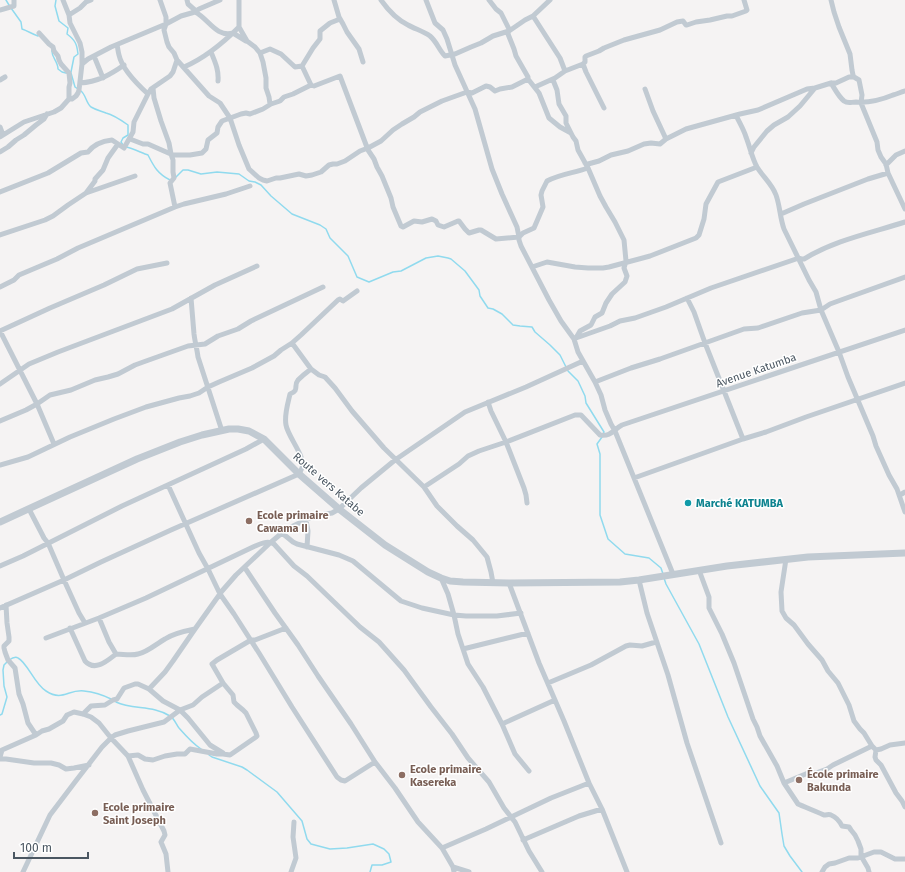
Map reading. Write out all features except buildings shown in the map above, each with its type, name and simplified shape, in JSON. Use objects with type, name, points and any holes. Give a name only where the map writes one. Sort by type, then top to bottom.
[{"type":"street","points":[[0,10],[14,6],[14,0]]},
{"type":"street","points":[[0,127],[1,136],[24,122],[54,112],[61,108],[69,99],[74,98],[78,93],[82,52],[80,43],[63,0]]},
{"type":"street","points":[[69,15],[91,0]]},
{"type":"street","points":[[160,0],[166,17],[164,29],[167,42],[178,60],[209,96],[220,103],[230,118],[249,169],[259,178],[266,181],[296,174],[306,176],[314,175],[332,164],[345,161],[368,148],[420,112],[442,101],[467,92],[472,93],[486,86],[495,91],[512,87],[528,79]]},
{"type":"street","points":[[187,0],[188,4],[212,27],[227,35],[233,33]]},
{"type":"street","points":[[82,64],[94,56],[117,45],[181,16],[196,12],[220,0]]},
{"type":"street","points":[[239,0],[239,27],[246,41]]},
{"type":"street","points":[[334,0],[340,19],[359,49],[363,62]]},
{"type":"street","points":[[381,0],[388,10],[397,18],[418,29],[434,40],[444,56],[455,54],[482,43],[493,36],[508,31],[533,16],[550,0]]},
{"type":"street","points":[[426,0],[435,23],[446,35],[452,54],[475,109],[492,169],[517,227],[519,240],[556,312],[575,338],[578,352],[595,382],[605,410],[616,431],[671,575]]},
{"type":"street","points":[[489,0],[500,13],[509,29],[508,34],[516,56],[528,79],[539,93],[549,118],[557,126],[571,133]]},
{"type":"street","points":[[604,108],[583,64],[586,56],[624,40],[660,30],[682,20],[686,25],[693,22],[735,16],[747,10],[744,0]]},
{"type":"street","points":[[831,0],[839,27],[850,54],[854,77]]},
{"type":"street","points":[[533,16],[560,58],[565,70]]},
{"type":"street","points":[[302,66],[320,39],[320,31],[330,23],[340,19]]},
{"type":"street","points":[[184,67],[211,52],[239,27]]},
{"type":"street","points":[[39,33],[53,47],[61,64],[68,71],[70,78],[69,99]]},
{"type":"street","points":[[233,33],[255,47],[260,53],[264,63],[266,88],[270,104]]},
{"type":"street","points":[[117,45],[119,56],[124,65],[135,82],[148,94]]},
{"type":"street","points":[[260,53],[270,49],[281,54],[295,67],[302,66]]},
{"type":"street","points":[[211,52],[219,74],[218,81]]},
{"type":"street","points":[[94,56],[102,78]]},
{"type":"street","points":[[0,192],[48,173],[81,153],[88,152],[92,147],[98,144],[112,140],[123,148],[130,139],[133,132],[134,122],[148,94],[153,88],[170,76],[178,60]]},
{"type":"street","points":[[535,87],[553,80],[565,70],[583,64]]},
{"type":"street","points":[[80,82],[87,82],[102,78],[124,65]]},
{"type":"street","points":[[302,66],[311,85]]},
{"type":"street","points":[[130,139],[143,144],[148,144],[171,154],[190,155],[202,153],[206,149],[208,140],[217,134],[218,128],[222,121],[241,114],[250,114],[311,85],[314,86],[340,76],[368,148],[374,159],[375,165],[382,176],[395,212],[402,226],[414,221],[424,222],[432,219],[436,221],[438,225],[444,227],[459,221],[469,233],[479,230],[484,231],[496,239],[519,237],[535,226],[543,206],[541,195],[547,181],[588,168]]},
{"type":"street","points":[[585,163],[588,164],[599,161],[611,155],[628,151],[644,144],[660,144],[666,139],[686,129],[758,110],[807,89],[836,83],[849,77],[854,77],[859,80],[862,95],[860,103],[877,142],[878,150],[905,209]]},
{"type":"street","points":[[553,80],[557,90],[558,102],[566,116],[566,123],[576,141],[578,150],[588,168],[600,196],[624,240],[624,268],[627,276],[625,282],[612,294],[602,313],[595,317],[591,325],[580,332],[575,338]]},
{"type":"street","points":[[831,83],[838,94],[846,102],[850,103],[875,101],[905,91]]},
{"type":"street","points":[[153,88],[154,98],[173,160],[174,178],[170,184],[176,207]]},
{"type":"street","points":[[751,153],[756,143],[767,131],[788,117],[800,106],[815,88]]},
{"type":"street","points":[[645,89],[666,139]]},
{"type":"street","points":[[0,152],[43,120],[47,114]]},
{"type":"street","points":[[736,115],[744,130],[751,153],[776,195],[784,229],[816,292],[821,310],[848,377],[876,446],[900,495],[905,512]]},
{"type":"street","points":[[86,193],[103,170],[108,158],[118,144]]},
{"type":"street","points":[[886,165],[896,155],[905,150]]},
{"type":"street","points":[[532,267],[547,262],[575,267],[609,268],[650,256],[697,238],[707,202],[718,182],[758,167]]},
{"type":"street","points":[[781,214],[888,173]]},
{"type":"street","points":[[0,234],[44,220],[53,216],[86,193],[135,176]]},
{"type":"street","points":[[0,287],[14,280],[19,275],[57,259],[78,248],[176,207],[250,186]]},
{"type":"street","points":[[575,338],[620,321],[635,318],[666,307],[711,288],[799,258],[804,259],[819,250],[905,222]]},
{"type":"street","points":[[54,444],[37,404],[2,338],[0,331],[130,274],[137,269],[167,262]]},
{"type":"street","points":[[0,384],[29,364],[172,308],[257,266]]},
{"type":"street","points":[[595,382],[744,329],[758,328],[802,313],[821,310],[841,300],[905,277]]},
{"type":"street","points":[[0,421],[37,404],[50,395],[71,390],[95,380],[118,374],[140,363],[188,346],[205,344],[323,287]]},
{"type":"street","points":[[0,465],[28,457],[54,444],[114,419],[153,405],[201,392],[208,387],[261,364],[292,343],[338,300],[340,299],[344,301],[357,291]]},
{"type":"street","points":[[190,298],[198,357],[222,430]]},
{"type":"street","points":[[687,298],[694,312],[743,439]]},
{"type":"street","name":"Avenue Katumba","points":[[616,431],[622,425],[905,330]]},
{"type":"street","points":[[292,343],[311,369],[319,375],[325,377],[352,411],[395,460],[424,486],[437,506],[473,540],[487,557],[493,583]]},
{"type":"street","points":[[150,689],[165,672],[220,594],[236,575],[245,568],[270,542],[291,527],[314,516],[332,513],[339,509],[361,488],[395,460],[456,417],[583,361]]},
{"type":"street","points":[[0,608],[299,474],[302,468],[302,460],[287,430],[285,419],[290,394],[295,392],[296,383],[298,380],[311,369]]},
{"type":"street","points":[[634,478],[905,383]]},
{"type":"street","points":[[488,402],[506,442],[526,494],[527,503]]},
{"type":"street","points":[[424,486],[481,450],[506,442],[575,415],[580,416],[600,435],[603,436],[616,431]]},
{"type":"street","name":"Route vers Katabe","points":[[0,522],[157,451],[202,435],[222,430],[238,429],[249,431],[264,440],[299,474],[339,509],[385,545],[428,572],[450,581],[493,583],[620,582],[656,578],[699,570],[764,561],[827,555],[905,553]]},
{"type":"street","points":[[0,566],[94,519],[264,440]]},
{"type":"street","points":[[168,485],[199,553],[220,594],[339,779],[344,782],[375,762]]},
{"type":"street","points":[[900,495],[905,492]]},
{"type":"street","points":[[29,509],[48,543],[79,613],[85,623]]},
{"type":"street","points":[[306,520],[308,531],[307,547]]},
{"type":"street","points":[[282,533],[293,542],[353,561],[401,601],[422,608],[454,615],[496,616],[521,613]]},
{"type":"street","points":[[46,638],[146,598],[253,547],[270,542],[274,544],[294,566],[307,576],[360,627],[379,642],[404,670],[463,749],[468,758],[489,782],[504,808],[512,817],[532,858],[542,872]]},
{"type":"street","points":[[786,559],[781,592],[782,611],[786,618],[794,625],[822,660],[828,672],[838,683],[854,721],[874,748],[876,760],[881,765],[905,807]]},
{"type":"street","points":[[245,568],[351,724],[375,762],[418,822],[442,848],[453,869],[469,872]]},
{"type":"street","points":[[699,570],[709,597],[709,608],[734,663],[753,719],[784,783],[800,806],[822,814],[830,815],[838,820],[842,826],[851,830],[855,835],[861,849],[861,856],[869,872]]},
{"type":"street","points":[[440,578],[448,594],[458,634],[468,664],[483,687],[515,754],[529,771]]},
{"type":"street","points":[[639,580],[656,642],[668,675],[687,742],[720,842]]},
{"type":"street","points":[[509,583],[548,683],[589,783],[602,809],[627,872]]},
{"type":"street","points":[[6,605],[9,641],[2,648],[8,660],[15,668],[19,694],[24,704],[28,723],[36,735]]},
{"type":"street","points":[[99,618],[109,642],[116,654]]},
{"type":"street","points":[[70,628],[84,661],[90,666],[103,663],[116,654],[139,654],[170,636],[195,629]]},
{"type":"street","points":[[128,756],[138,756],[153,760],[165,756],[185,754],[190,749],[230,755],[257,736],[246,714],[234,702],[233,695],[223,683],[212,665],[251,640],[255,640],[286,628]]},
{"type":"street","points":[[463,649],[528,633]]},
{"type":"street","points":[[548,683],[591,665],[626,646],[642,646],[656,642]]},
{"type":"street","points":[[24,872],[50,815],[110,738],[128,730],[164,722],[180,710],[193,705],[223,683]]},
{"type":"street","points":[[83,714],[91,706],[105,705],[117,699],[123,689],[138,684],[150,689],[164,702],[180,710],[210,745],[223,754]]},
{"type":"street","points":[[502,724],[555,700]]},
{"type":"street","points":[[89,764],[66,769],[51,763],[0,758],[2,750],[60,723],[67,715],[74,712],[91,717],[99,723],[110,738],[128,756],[164,831],[165,835],[161,842],[166,854],[168,872]]},
{"type":"street","points":[[784,783],[811,772],[816,773],[827,769],[833,764],[874,748],[881,749],[905,742]]},
{"type":"street","points":[[442,848],[474,835],[551,798],[589,783]]},
{"type":"street","points":[[523,840],[575,817],[602,809]]},
{"type":"street","points":[[291,872],[296,858],[293,837],[294,822]]},
{"type":"street","points":[[861,849],[872,852],[881,852],[893,858],[905,860]]},
{"type":"street","points":[[822,872],[829,864],[835,864],[849,858],[858,858],[872,852]]},
{"type":"waterway","points":[[6,0],[9,5]]},
{"type":"waterway","points":[[56,0],[55,6],[59,21],[68,28],[67,34],[74,40],[77,48],[78,54],[74,57],[71,72]]},
{"type":"waterway","points":[[11,8],[21,22],[22,29],[38,36]]},
{"type":"waterway","points":[[52,50],[58,69],[66,73]]},
{"type":"waterway","points":[[71,73],[75,87],[78,89]]},
{"type":"waterway","points":[[81,91],[91,107],[115,116],[128,125],[128,135],[123,138],[121,142],[123,145]]},
{"type":"waterway","points":[[126,147],[148,155],[157,170],[170,180]]},
{"type":"waterway","points":[[175,178],[183,170],[201,174],[217,172],[239,174],[249,181],[261,185],[271,196],[292,214],[320,225],[326,229],[330,238],[348,256],[357,277],[369,282],[393,272],[401,271],[426,258],[438,256],[451,259],[465,271],[479,290],[480,296],[488,308],[502,314],[513,325],[532,327],[535,332],[560,355],[568,371],[578,381],[585,396],[586,403],[604,432],[603,434]]},
{"type":"waterway","points":[[602,437],[597,444],[600,454],[600,515],[608,539],[625,554],[649,558],[661,568],[663,574]]},
{"type":"waterway","points":[[664,578],[699,644],[728,717],[760,786],[779,813],[784,846],[802,872]]},
{"type":"waterway","points":[[9,660],[16,657],[21,660],[38,684],[52,694],[61,695],[84,691],[111,699]]},
{"type":"waterway","points":[[0,715],[2,714],[7,697],[4,686],[3,670],[4,665],[7,662]]},
{"type":"waterway","points":[[116,702],[129,706],[157,710],[170,716],[187,737],[201,749]]},
{"type":"waterway","points":[[209,755],[242,767],[277,792],[302,821],[307,839],[311,844],[330,849],[373,844],[384,849],[389,854],[391,862],[382,865],[372,865],[370,872]]},
{"type":"place","name":"Marché KATUMBA","points":[[688,503]]},
{"type":"place","name":"Ecole primaire Cawama II","points":[[249,521]]},
{"type":"place","name":"Ecole primaire Kasereka","points":[[402,775]]},
{"type":"place","name":"École primaire Bakunda","points":[[799,780]]},
{"type":"place","name":"Ecole primaire Saint Joseph","points":[[95,813]]}]
